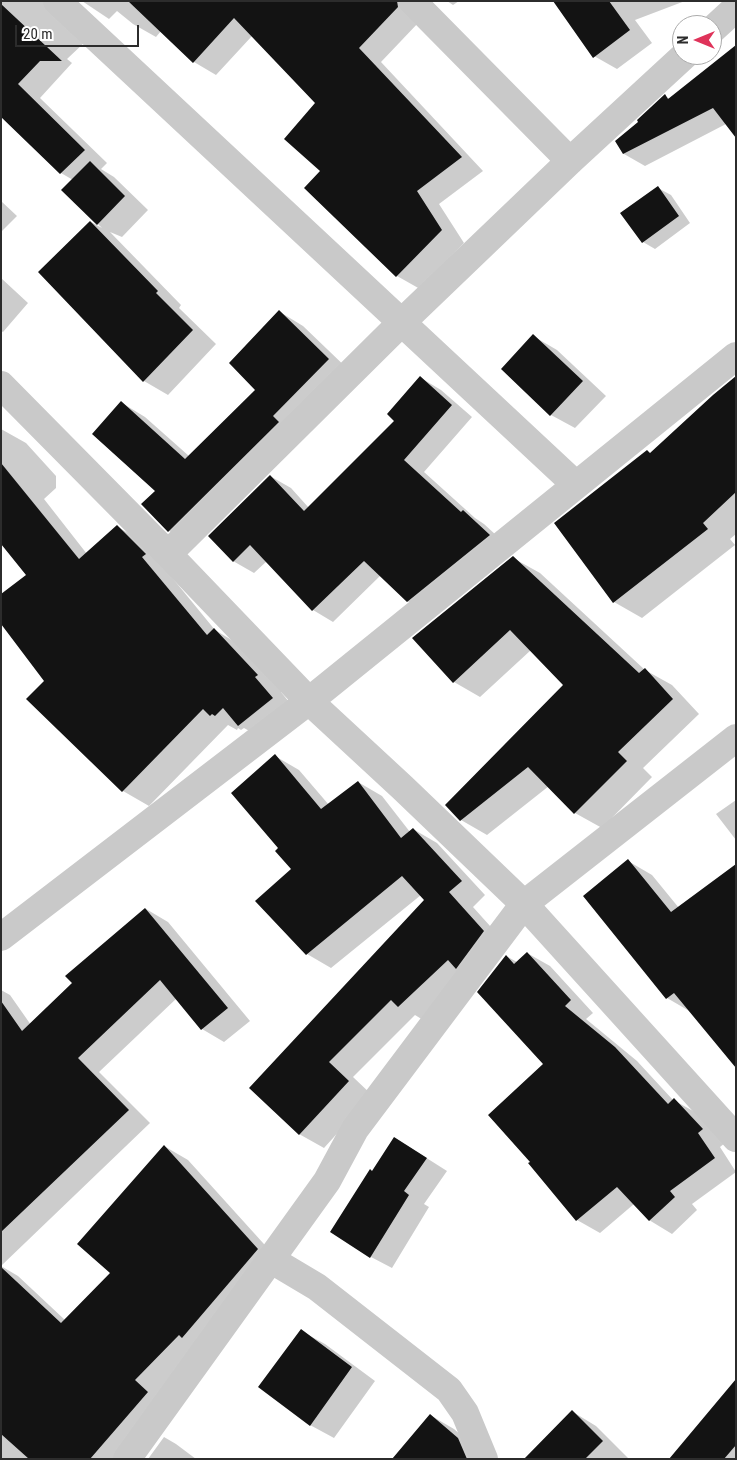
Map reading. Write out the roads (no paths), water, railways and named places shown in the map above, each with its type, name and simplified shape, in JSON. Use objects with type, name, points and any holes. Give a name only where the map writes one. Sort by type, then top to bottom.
[{"type":"street","points":[[57,1],[576,486]]},
{"type":"street","points":[[412,1],[570,161]]},
{"type":"street","points":[[722,21],[736,8]]},
{"type":"street","points":[[168,554],[401,323],[570,161],[674,65]]},
{"type":"street","points":[[1,937],[309,701],[736,356]]},
{"type":"street","points":[[1,385],[168,554],[309,701],[524,904],[734,1133]]},
{"type":"street","points":[[127,1459],[327,1181],[355,1129],[524,904],[736,738]]},
{"type":"street","points":[[270,1259],[317,1287],[449,1390],[465,1413],[484,1459]]}]
